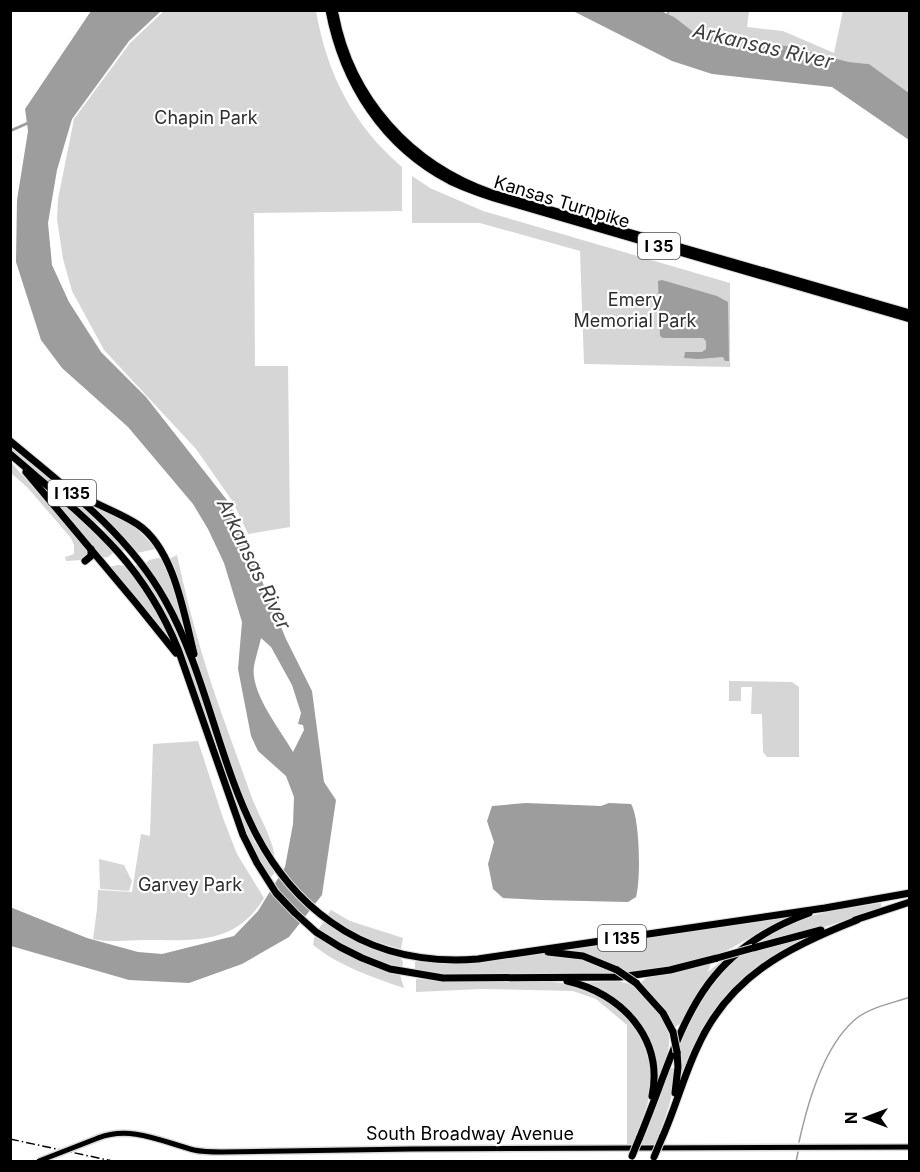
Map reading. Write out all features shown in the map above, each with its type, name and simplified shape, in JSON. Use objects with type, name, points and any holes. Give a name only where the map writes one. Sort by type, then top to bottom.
[{"type":"highway","name":"Kansas Turnpike","points":[[329,10],[338,48],[354,87],[374,117],[416,156],[449,180],[483,194],[909,319]]},
{"type":"highway","name":"Kansas Turnpike","points":[[334,10],[346,54],[360,87],[399,141]]},
{"type":"highway","name":"Kansas Turnpike","points":[[416,156],[448,174],[492,193],[909,313]]},
{"type":"highway","name":"I 135","points":[[10,441],[108,525],[142,564],[176,621],[249,822],[272,864],[293,890],[326,918],[357,938],[401,954],[453,960],[505,955],[825,908],[909,893]]},
{"type":"highway","name":"I 135","points":[[10,454],[97,528],[118,550],[145,585],[168,625],[243,835],[263,874],[285,903],[316,932],[362,958],[402,972],[452,978],[639,976],[717,958],[857,920],[909,903]]},
{"type":"highway","points":[[10,454],[169,643],[191,687]]},
{"type":"highway","points":[[56,479],[136,524],[158,546],[157,553],[163,554],[181,599],[203,692]]},
{"type":"highway","points":[[85,561],[91,556],[91,549]]},
{"type":"highway","points":[[631,1159],[686,1020],[711,978],[752,940],[784,922],[825,908]]},
{"type":"highway","points":[[653,1159],[697,1046],[715,1016],[740,986],[762,967],[788,950],[857,920]]},
{"type":"highway","points":[[505,955],[562,952],[583,956],[617,970],[636,983],[663,1013],[673,1032],[677,1052],[676,1085],[666,1127]]},
{"type":"highway","points":[[540,978],[569,981],[602,993],[621,1006],[638,1025],[648,1046],[653,1082],[651,1102],[639,1139]]},
{"type":"main road","name":"South Broadway Avenue","points":[[38,1161],[98,1138],[116,1134],[133,1134],[198,1151],[231,1152],[909,1147]]},
{"type":"green space","name":"Chapin Park","points":[[165,10],[316,11],[327,56],[345,97],[369,134],[402,167],[402,211],[254,213],[255,366],[288,366],[290,527],[248,534],[233,502],[196,449],[104,350],[72,291],[63,259],[57,219],[58,199],[74,119],[130,43]]},
{"type":"green space","points":[[668,10],[749,11],[747,27],[783,31],[834,53],[843,11],[909,11],[909,93],[869,64],[849,62],[787,46],[696,34],[668,14]]},
{"type":"green space","name":"Emery Memorial Park","points":[[412,176],[430,188],[483,211],[730,283],[730,367],[584,364],[580,251],[480,223],[412,223]]},
{"type":"green space","points":[[11,446],[105,526],[126,550],[121,551],[100,525],[92,521],[11,452]]},
{"type":"green space","points":[[10,461],[88,550],[89,555],[83,560],[66,561],[65,557],[74,554],[71,538],[27,487],[11,473]]},
{"type":"green space","points":[[36,481],[78,516],[114,552],[108,557],[101,558]]},
{"type":"green space","points":[[87,503],[136,527],[156,549],[137,553]]},
{"type":"green space","points":[[177,555],[191,616],[209,677],[252,798],[273,848],[274,862],[247,811],[203,684],[191,631],[169,559]]},
{"type":"green space","points":[[162,559],[176,594],[189,643],[166,596],[145,564],[149,560]]},
{"type":"green space","points":[[139,565],[170,619],[195,676],[234,796],[232,796],[181,651],[133,566]]},
{"type":"green space","points":[[126,566],[139,584],[172,643],[109,567]]},
{"type":"green space","points":[[729,681],[792,682],[799,687],[799,757],[767,757],[763,752],[762,714],[751,714],[752,687],[741,687],[741,701],[729,701]]},
{"type":"green space","name":"Garvey Park","points":[[198,741],[237,854],[264,898],[240,925],[211,937],[179,940],[93,939],[98,890],[132,892],[141,834],[150,836],[153,744]]},
{"type":"green space","points":[[234,799],[237,800],[254,841],[275,872],[269,880],[252,850]]},
{"type":"green space","points":[[99,859],[124,865],[132,881],[129,891],[100,889]]},
{"type":"green space","points":[[881,903],[881,908],[828,926],[761,944],[759,939],[807,917]]},
{"type":"green space","points":[[331,910],[350,921],[403,938],[401,949],[361,937],[327,916]]},
{"type":"green space","points":[[787,917],[719,955],[674,967],[628,973],[598,958],[558,951]]},
{"type":"green space","points":[[324,921],[352,938],[400,956],[403,962],[402,969],[360,955],[318,930]]},
{"type":"green space","points":[[315,934],[344,954],[400,975],[404,988],[357,971],[324,953],[313,945]]},
{"type":"green space","points":[[807,937],[762,964],[724,1000],[703,1029],[679,1079],[678,1044],[706,990],[735,956]]},
{"type":"green space","points":[[543,954],[580,959],[614,971],[604,976],[451,976],[415,972],[417,960],[477,962]]},
{"type":"green space","points":[[723,961],[702,985],[682,1022],[674,1028],[639,984],[646,978],[711,963],[708,972]]},
{"type":"green space","points":[[416,979],[556,982],[594,992],[609,1002],[635,1028],[649,1061],[651,1079],[649,1098],[632,1145],[627,1145],[627,1025],[596,999],[573,991],[482,989],[416,992]]},
{"type":"green space","points":[[617,981],[632,985],[649,1000],[659,1012],[669,1033],[667,1054],[654,1090],[653,1058],[631,1014],[579,983]]},
{"type":"green space","points":[[670,1068],[676,1068],[673,1088],[666,1117],[655,1145],[639,1145]]},
{"type":"water","name":"Arkansas River","points":[[91,11],[161,11],[129,41],[72,119],[57,170],[48,223],[52,265],[69,302],[101,352],[146,397],[230,504],[286,639],[312,691],[324,782],[336,800],[322,895],[289,937],[242,964],[189,983],[129,980],[11,946],[10,907],[87,938],[138,952],[162,954],[234,936],[258,911],[285,867],[293,824],[294,797],[286,776],[258,751],[251,736],[238,669],[242,622],[224,563],[208,529],[193,504],[128,427],[62,368],[41,340],[16,262],[17,200],[28,131],[25,109]],"holes":[[[261,638],[271,647],[292,685],[301,713],[298,724],[303,725],[304,730],[293,752],[261,699],[254,677],[254,666]]]},
{"type":"water","name":"Arkansas River","points":[[573,11],[661,11],[674,17],[696,34],[787,46],[849,62],[869,64],[909,93],[909,140],[832,87],[712,74],[672,61]]},
{"type":"water","points":[[662,280],[717,296],[728,302],[729,361],[725,361],[723,357],[684,358],[685,352],[702,352],[706,349],[706,341],[703,338],[663,338],[660,336],[658,281]]},
{"type":"water","points":[[526,803],[601,806],[609,803],[631,804],[634,811],[639,849],[636,897],[628,902],[503,898],[493,889],[488,864],[494,842],[487,821],[492,806]]},
{"type":"waterway","points":[[10,131],[28,123]]},
{"type":"waterway","points":[[799,1142],[819,1074],[845,1029],[869,1011],[910,997]]},
{"type":"waterway","points":[[796,1162],[798,1152]]},
{"type":"railway","points":[[10,1139],[117,1162]]}]
